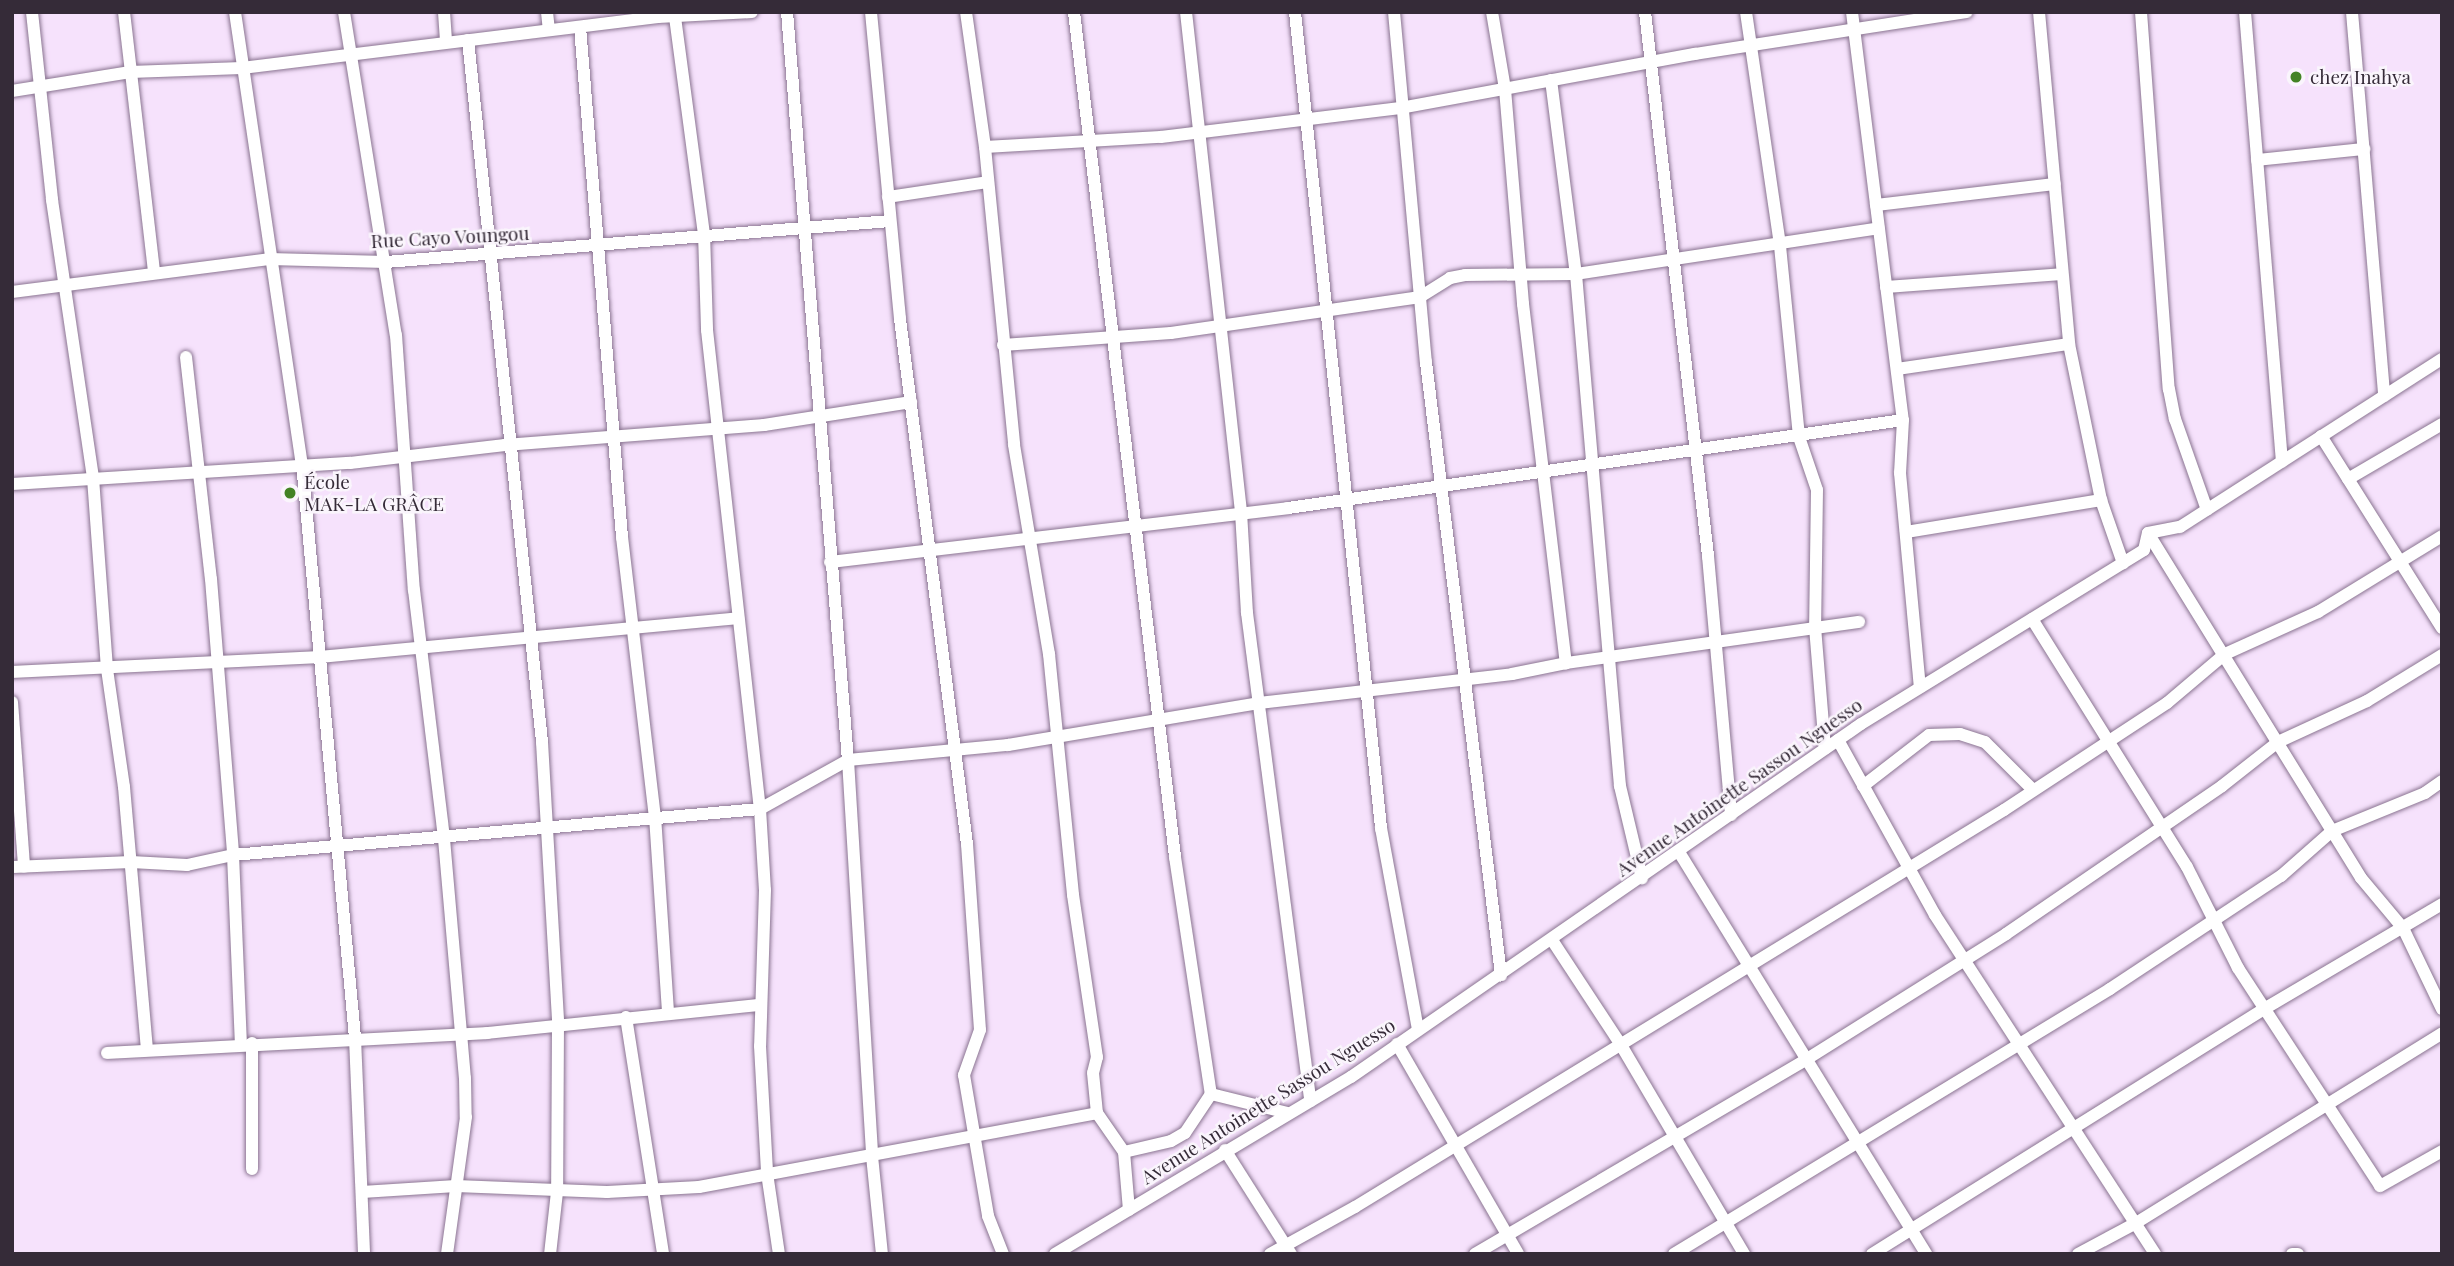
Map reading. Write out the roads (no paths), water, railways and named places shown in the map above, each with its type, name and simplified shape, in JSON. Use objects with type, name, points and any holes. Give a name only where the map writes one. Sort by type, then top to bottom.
[{"type":"street","points":[[32,12],[38,85],[64,288],[93,478],[107,669],[131,862],[147,1048]]},
{"type":"street","points":[[124,12],[154,271]]},
{"type":"street","points":[[235,12],[269,259],[302,463],[355,1038],[364,1254]]},
{"type":"street","points":[[344,12],[386,262],[421,648],[444,839],[466,1104],[447,1254]]},
{"type":"street","points":[[444,12],[446,41]]},
{"type":"street","points":[[547,12],[549,30]]},
{"type":"street","points":[[12,91],[130,72],[242,68],[350,52],[580,27],[657,15],[675,17],[752,12]]},
{"type":"street","points":[[787,12],[848,761],[872,1156],[882,1254]]},
{"type":"street","points":[[871,12],[888,197],[928,550],[956,748],[980,1030],[964,1075],[972,1135],[988,1216],[1003,1254]]},
{"type":"street","points":[[966,12],[985,147],[1014,445],[1031,537],[1058,734],[1088,1016],[1097,1057],[1093,1073],[1097,1113],[1124,1152],[1129,1210]]},
{"type":"street","points":[[1074,12],[1190,966],[1211,1094],[1185,1133],[1171,1141],[1124,1152]]},
{"type":"street","points":[[1186,12],[1218,325],[1241,512],[1259,703],[1311,1101]]},
{"type":"street","points":[[1295,12],[1324,310],[1348,498],[1381,828],[1418,1030]]},
{"type":"street","points":[[1394,12],[1400,108],[1441,487],[1501,975]]},
{"type":"street","points":[[1492,12],[1505,89],[1521,276],[1566,663]]},
{"type":"street","points":[[1645,12],[1716,641],[1731,815]]},
{"type":"street","points":[[1746,12],[1748,45],[1780,246],[1799,437],[1817,490],[1815,627],[1825,749]]},
{"type":"street","points":[[1852,12],[1903,420],[1900,473],[1920,687]]},
{"type":"street","points":[[985,147],[1091,142],[1400,108],[1748,45],[1967,12]]},
{"type":"street","points":[[2039,12],[2069,344],[2101,500],[2123,564]]},
{"type":"street","points":[[2141,12],[2169,389],[2175,419],[2207,510]]},
{"type":"street","points":[[2245,12],[2282,461]]},
{"type":"street","points":[[2352,12],[2384,396]]},
{"type":"street","points":[[675,17],[704,233],[707,330],[760,808],[765,890],[760,1005],[767,1173],[779,1254]]},
{"type":"street","points":[[580,27],[613,437],[655,816],[668,1013]]},
{"type":"street","points":[[468,40],[512,444],[528,638],[542,742],[558,1023],[556,1192],[550,1254]]},
{"type":"street","points":[[1551,80],[1576,274],[1620,786],[1642,878]]},
{"type":"street","points":[[2257,160],[2364,149]]},
{"type":"street","points":[[888,197],[988,182]]},
{"type":"street","points":[[1876,205],[2054,184]]},
{"type":"street","name":"Rue Cayo Voungou","points":[[12,292],[64,288],[154,271],[269,259],[386,262],[597,245],[704,233],[891,221]]},
{"type":"street","points":[[1003,345],[1113,337],[1218,325],[1420,297],[1457,277],[1576,274],[1672,258],[1780,246],[1879,228]]},
{"type":"street","points":[[1886,287],[2062,274]]},
{"type":"street","points":[[1897,369],[2069,344]]},
{"type":"street","points":[[186,357],[201,469],[233,855],[252,1169]]},
{"type":"street","points":[[2442,359],[2180,527],[2148,533],[2361,878],[2403,928],[2442,1009]]},
{"type":"street","points":[[12,484],[404,457],[512,444],[719,428],[911,402]]},
{"type":"street","points":[[830,562],[1441,487],[1694,453],[1903,420]]},
{"type":"street","points":[[2348,479],[2442,424]]},
{"type":"street","points":[[2321,436],[2442,628]]},
{"type":"street","points":[[1906,531],[2101,500]]},
{"type":"street","name":"Avenue Antoinette Sassou Nguesso","points":[[1062,1252],[1226,1150],[1311,1101],[1501,975],[1838,740],[2123,564],[2144,550],[2148,533]]},
{"type":"street","points":[[1270,1254],[1288,1250],[1454,1145],[2033,790],[2167,703],[2225,654],[2318,611],[2442,536]]},
{"type":"street","points":[[12,671],[107,669],[320,657],[738,618]]},
{"type":"street","points":[[2032,619],[2105,742],[2187,867],[2212,920],[2264,1009],[2380,1186],[2442,1151]]},
{"type":"street","points":[[12,702],[19,867],[131,862],[187,865],[233,855],[444,839],[655,816],[760,808],[848,761],[956,748],[1009,745],[1058,734],[1259,703],[1463,681],[1566,663],[1859,622]]},
{"type":"street","points":[[1475,1254],[1807,1059],[1966,959],[2160,825],[2222,786],[2278,742],[2367,701],[2442,656]]},
{"type":"street","points":[[1863,786],[1929,735],[1960,734],[1985,742],[2033,790]]},
{"type":"street","points":[[1838,740],[1908,866],[2155,1254]]},
{"type":"street","points":[[1674,1254],[1858,1144],[2281,876],[2332,831],[2425,793],[2442,781]]},
{"type":"street","points":[[1679,852],[1926,1254]]},
{"type":"street","points":[[1871,1254],[2264,1009],[2442,904]]},
{"type":"street","points":[[1552,940],[1621,1045],[1744,1254]]},
{"type":"street","points":[[107,1053],[147,1048],[458,1033],[760,1005]]},
{"type":"street","points":[[626,1017],[663,1254]]},
{"type":"street","points":[[2078,1254],[2136,1223],[2442,1033]]},
{"type":"street","points":[[1397,1044],[1518,1254]]},
{"type":"street","points":[[1211,1094],[1288,1113]]},
{"type":"street","points":[[362,1192],[456,1186],[556,1192],[652,1191],[872,1156],[1097,1113]]},
{"type":"street","points":[[1226,1150],[1288,1250]]},
{"type":"street","points":[[2292,1254],[2298,1254]]},
{"type":"place","name":"chez Inahya","points":[[2296,77]]},
{"type":"place","name":"École MAK-LA GRÂCE","points":[[290,493]]}]
